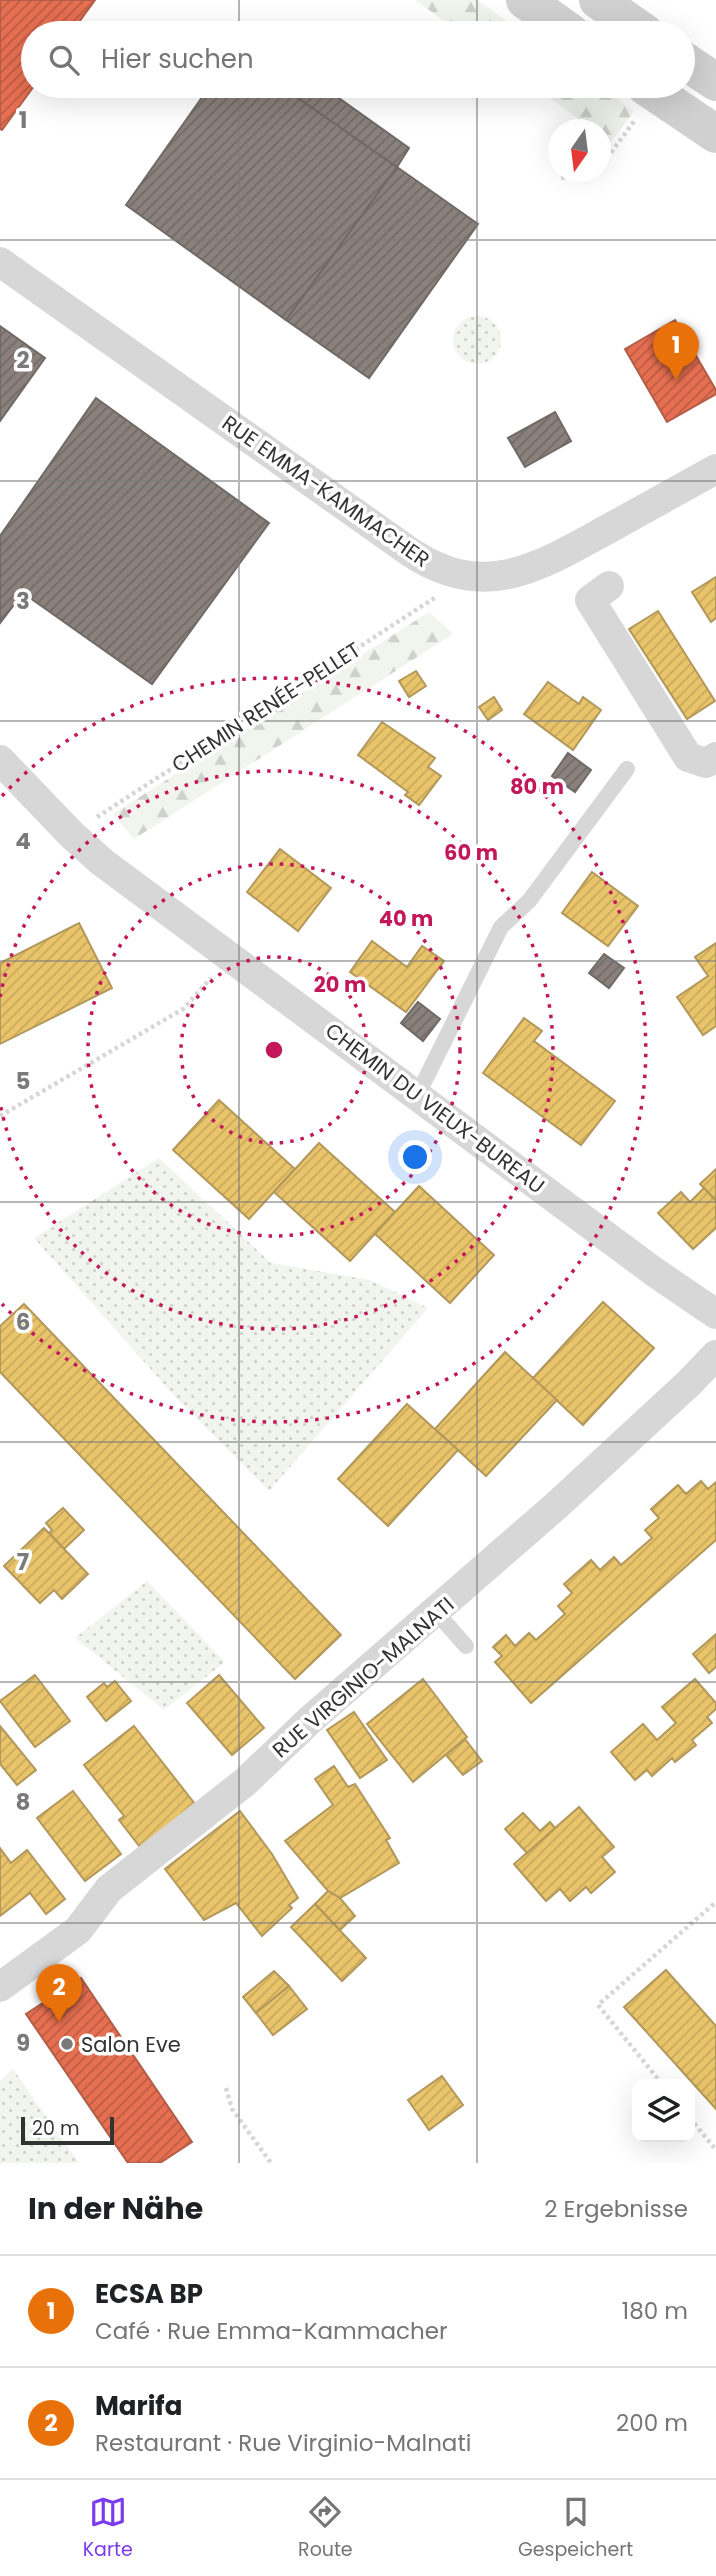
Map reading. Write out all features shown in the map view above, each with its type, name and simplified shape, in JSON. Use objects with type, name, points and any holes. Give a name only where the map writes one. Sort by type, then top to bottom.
[{"type":"main road","points":[[525,0],[554,21]]},
{"type":"main road","points":[[598,0],[628,21]]},
{"type":"main road","points":[[695,68],[716,82]]},
{"type":"main road","points":[[641,101],[716,134]]},
{"type":"street","name":"RUE EMMA-KAMMACHER","points":[[0,262],[410,552],[422,560],[451,571],[469,575],[500,576],[539,566],[716,469]]},
{"type":"street","points":[[609,586],[590,600],[688,757],[706,763],[716,757]]},
{"type":"street","name":"CHEMIN DU VIEUX-BUREAU","points":[[0,760],[71,834],[102,862],[716,1314]]},
{"type":"street","name":"RUE VIRGINIO-MALNATI","points":[[0,1987],[78,1930],[109,1889],[245,1782],[310,1720],[558,1505],[689,1383],[716,1354]]},
{"type":"lane","points":[[418,1094],[501,927],[529,901],[627,769]]},
{"type":"lane","points":[[436,1612],[466,1646]]},
{"type":"path","points":[[611,153],[641,101]]},
{"type":"path","name":"CHEMIN RENÉE-PELLET","points":[[92,820],[440,595]]},
{"type":"path","points":[[0,1116],[183,1009],[214,975]]},
{"type":"path","points":[[658,2079],[598,2005],[716,1902]]},
{"type":"path","points":[[226,2088],[232,2109],[271,2163]]},
{"type":"path","points":[[695,2124],[716,2150]]},
{"type":"green space","points":[[415,0],[477,0],[507,21],[444,21]]},
{"type":"green space","points":[[550,98],[615,98],[634,111],[611,142],[611,119],[579,119]]},
{"type":"green space","points":[[477,316],[494,323],[501,340],[494,357],[477,364],[460,357],[453,340],[460,323]]},
{"type":"green space","points":[[429,612],[453,634],[134,839],[113,814]]},
{"type":"green space","points":[[159,1158],[271,1263],[370,1280],[428,1308],[269,1491],[179,1401],[34,1238]]},
{"type":"green space","points":[[147,1581],[225,1662],[164,1710],[75,1638]]},
{"type":"green space","points":[[13,2069],[79,2163],[0,2163],[0,2081]]},
{"type":"building: Wohnen","points":[[716,577],[716,618],[711,622],[692,592]]},
{"type":"building: Wohnen","points":[[658,611],[715,701],[687,719],[629,629]]},
{"type":"building: Wohnen","points":[[416,671],[426,686],[409,697],[399,681]]},
{"type":"building: Wohnen","points":[[548,682],[579,704],[583,697],[601,710],[573,750],[524,714]]},
{"type":"building: Wohnen","points":[[494,697],[502,710],[488,720],[479,707]]},
{"type":"building: Wohnen","points":[[382,722],[435,758],[428,767],[441,776],[419,805],[405,795],[408,792],[358,755]]},
{"type":"building: Wohnen","points":[[280,849],[331,888],[298,931],[247,892]]},
{"type":"building: Wohnen","points":[[592,872],[638,906],[608,946],[562,913]]},
{"type":"building: Wohnen","points":[[79,923],[112,988],[0,1044],[0,963]]},
{"type":"building: Wohnen","points":[[372,941],[407,967],[422,946],[444,961],[406,1012],[350,972]]},
{"type":"building: Wohnen","points":[[716,943],[716,1026],[703,1035],[677,997],[708,976],[695,957]]},
{"type":"building: Wohnen","points":[[524,1018],[542,1031],[534,1041],[615,1101],[581,1145],[483,1073]]},
{"type":"building: Wohnen","points":[[219,1100],[295,1169],[249,1219],[173,1150]]},
{"type":"building: Wohnen","points":[[319,1143],[395,1212],[350,1261],[274,1192]]},
{"type":"building: Wohnen","points":[[716,1169],[716,1201],[700,1184]]},
{"type":"building: Wohnen","points":[[419,1186],[494,1255],[450,1303],[375,1234]]},
{"type":"building: Wohnen","points":[[704,1188],[716,1201],[716,1228],[693,1249],[658,1213],[681,1192],[690,1202]]},
{"type":"building: Wohnen","points":[[603,1302],[654,1348],[583,1425],[533,1378]]},
{"type":"building: Wohnen","points":[[24,1304],[341,1635],[295,1679],[0,1372],[0,1326]]},
{"type":"building: Wohnen","points":[[505,1352],[557,1400],[486,1476],[435,1429]]},
{"type":"building: Wohnen","points":[[407,1404],[458,1450],[388,1526],[338,1479]]},
{"type":"building: Wohnen","points":[[701,1481],[708,1489],[716,1482],[716,1540],[531,1703],[495,1662],[502,1656],[493,1647],[506,1635],[515,1646],[529,1633],[536,1640],[565,1614],[558,1606],[572,1593],[564,1584],[591,1560],[600,1570],[614,1557],[621,1565],[652,1538],[645,1530],[659,1518],[651,1509],[678,1485],[686,1494]]},
{"type":"building: Wohnen","points":[[63,1508],[84,1530],[64,1549],[49,1533],[52,1530],[46,1523]]},
{"type":"building: Wohnen","points":[[44,1528],[88,1574],[62,1599],[54,1590],[40,1603],[4,1566]]},
{"type":"building: Wohnen","points":[[716,1634],[716,1667],[709,1673],[693,1654]]},
{"type":"building: Wohnen","points":[[35,1675],[70,1721],[35,1747],[0,1701]]},
{"type":"building: Wohnen","points":[[219,1675],[264,1728],[232,1755],[187,1703]]},
{"type":"building: Wohnen","points":[[423,1679],[467,1737],[413,1782],[367,1724]]},
{"type":"building: Wohnen","points":[[695,1679],[716,1703],[716,1709],[707,1717],[712,1723],[692,1740],[696,1745],[675,1762],[672,1758],[652,1776],[647,1770],[635,1780],[611,1752],[643,1724],[657,1740],[676,1723],[662,1707]]},
{"type":"building: Wohnen","points":[[115,1681],[131,1701],[106,1721],[87,1697],[104,1683],[107,1687]]},
{"type":"building: Wohnen","points":[[354,1712],[387,1760],[360,1778],[327,1730]]},
{"type":"building: Wohnen","points":[[0,1726],[36,1770],[17,1785],[0,1764]]},
{"type":"building: Wohnen","points":[[134,1726],[195,1804],[140,1847],[119,1820],[124,1816],[84,1765]]},
{"type":"building: Wohnen","points":[[465,1739],[482,1761],[463,1775],[446,1755]]},
{"type":"building: Wohnen","points":[[334,1766],[348,1787],[355,1784],[390,1838],[386,1840],[399,1863],[340,1898],[328,1891],[285,1841],[333,1805],[315,1779]]},
{"type":"building: Wohnen","points":[[73,1791],[121,1854],[85,1881],[37,1818]]},
{"type":"building: Wohnen","points":[[579,1807],[614,1847],[602,1857],[615,1872],[591,1893],[586,1887],[570,1901],[560,1889],[546,1901],[514,1864]]},
{"type":"building: Wohnen","points":[[240,1811],[272,1854],[298,1898],[289,1905],[292,1908],[262,1936],[236,1903],[204,1920],[165,1869]]},
{"type":"building: Wohnen","points":[[523,1813],[540,1831],[550,1822],[555,1828],[527,1853],[505,1829]]},
{"type":"building: Wohnen","points":[[0,1848],[11,1863],[27,1850],[65,1899],[46,1914],[30,1893],[0,1916]]},
{"type":"building: Wohnen","points":[[328,1891],[340,1898],[355,1916],[340,1930],[315,1904]]},
{"type":"building: Wohnen","points":[[315,1904],[366,1958],[342,1981],[291,1927]]},
{"type":"building: Wohnen","points":[[666,1970],[716,2026],[716,2109],[695,2086],[695,2079],[689,2079],[624,2007]]},
{"type":"building: Wohnen","points":[[274,1971],[289,1986],[256,2013],[243,1997]]},
{"type":"building: Wohnen","points":[[289,1986],[307,2009],[273,2035],[256,2013]]},
{"type":"building: Wohnen","points":[[442,2076],[463,2105],[429,2130],[408,2100]]},
{"type":"building: Handel","points":[[0,0],[95,0],[80,21],[21,21],[21,98],[25,98],[2,130]]},
{"type":"building: Handel","points":[[675,320],[716,394],[667,422],[625,349]]},
{"type":"building: Handel","points":[[81,1978],[192,2142],[160,2163],[128,2163],[26,2014]]},
{"type":"building: Industrie","points":[[202,98],[298,98],[397,167],[286,320],[126,205]]},
{"type":"building: Industrie","points":[[298,98],[339,98],[409,148],[397,167]]},
{"type":"building: Industrie","points":[[397,167],[478,224],[369,378],[286,320]]},
{"type":"building: Industrie","points":[[0,326],[45,358],[0,421]]},
{"type":"building: Industrie","points":[[96,398],[269,523],[152,684],[23,593],[0,623],[0,536]]},
{"type":"building: Industrie","points":[[555,412],[571,441],[525,467],[508,438]]},
{"type":"building: Industrie","points":[[568,753],[591,770],[575,792],[552,776]]},
{"type":"building: Industrie","points":[[604,954],[624,968],[609,988],[589,973]]},
{"type":"building: Industrie","points":[[418,1002],[440,1019],[423,1041],[401,1023]]},
{"type":"place","name":"ECSA BP","points":[[676,380]]},
{"type":"place","name":"Marifa","points":[[59,2022]]},
{"type":"place","name":"Salon Eve","points":[[67,2044]]}]
